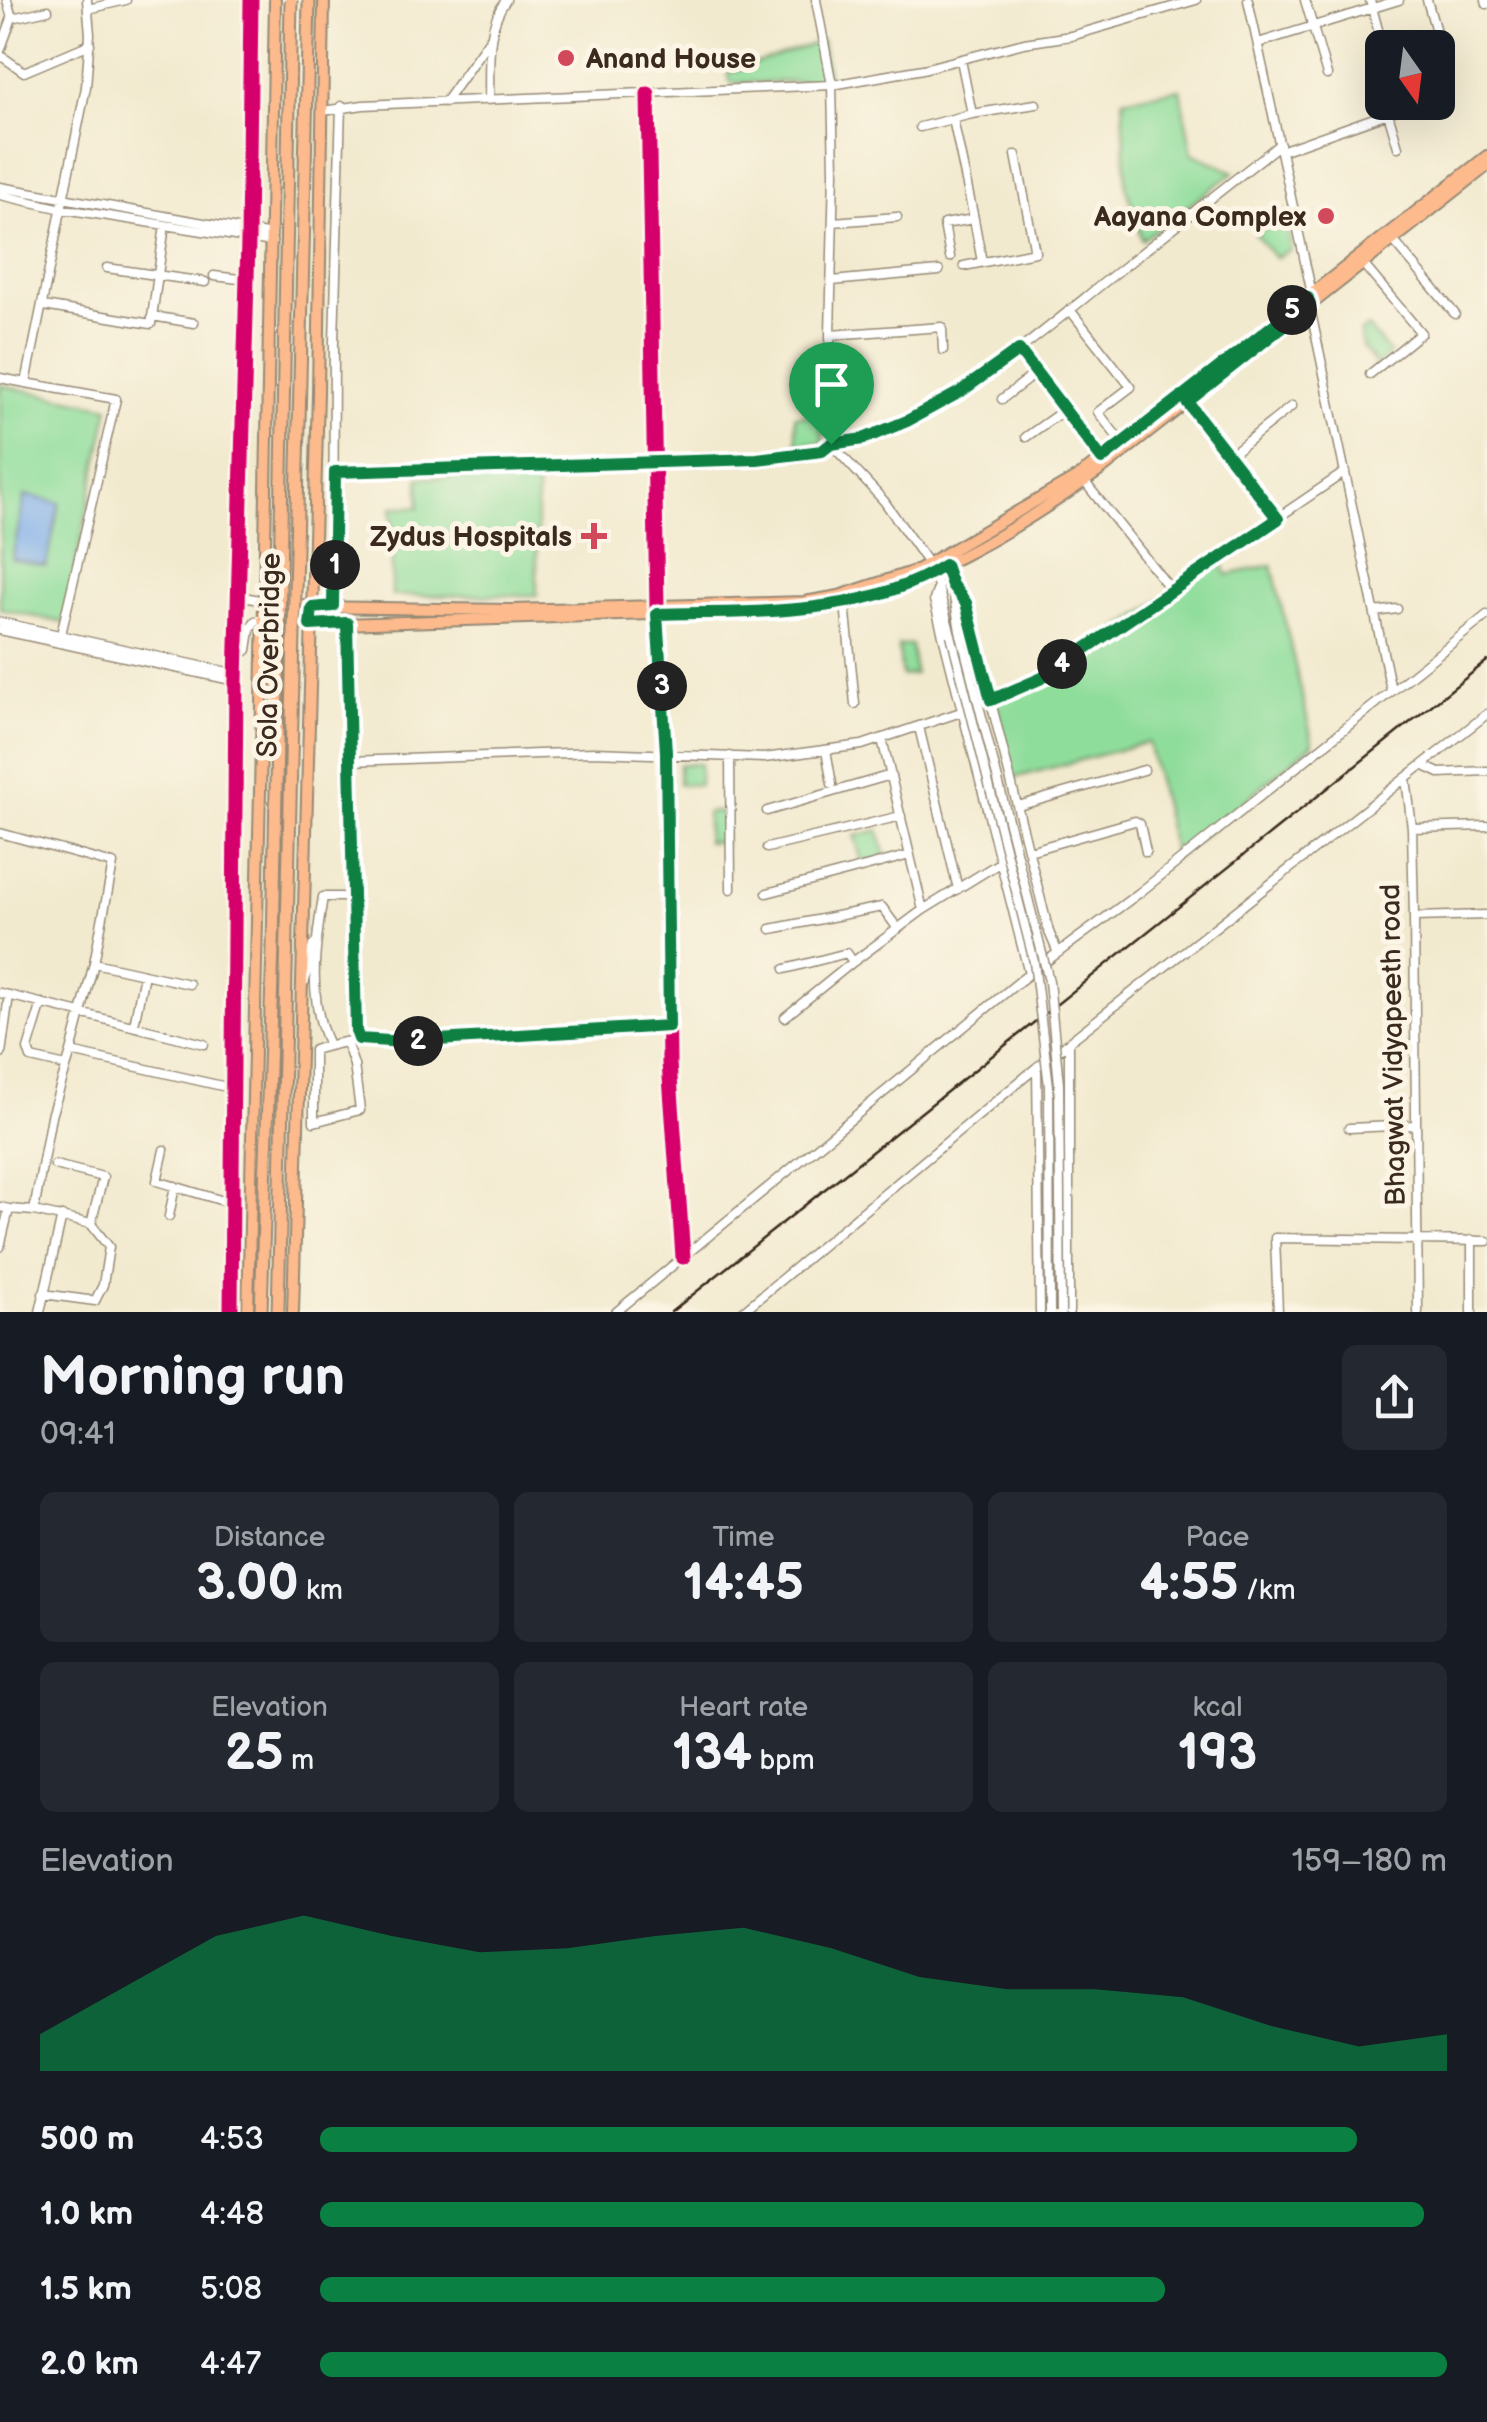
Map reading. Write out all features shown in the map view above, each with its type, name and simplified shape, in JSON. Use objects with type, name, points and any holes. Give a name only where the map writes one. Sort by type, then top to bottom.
[{"type":"highway","name":"Sola Overbridge","points":[[262,1312],[291,0]]},
{"type":"highway","name":"Sola Overbridge","points":[[278,1312],[308,0]]},
{"type":"main road","points":[[248,1312],[275,0]]},
{"type":"main road","points":[[293,1312],[324,0]]},
{"type":"main road","points":[[264,601],[312,608],[512,610],[805,609],[845,603],[931,568],[1084,481],[1187,402],[1487,156]]},
{"type":"main road","points":[[943,561],[1102,459],[1487,166]]},
{"type":"main road","points":[[264,620],[310,625],[804,602],[839,596],[931,568]]},
{"type":"street","points":[[7,0],[12,18],[0,53],[24,72],[90,44]]},
{"type":"street","points":[[26,383],[86,87],[88,4],[126,0]]},
{"type":"street","points":[[231,1312],[237,658],[251,0]]},
{"type":"street","points":[[490,100],[491,36],[495,17],[506,0]]},
{"type":"street","points":[[816,0],[832,85],[831,444]]},
{"type":"street","points":[[323,111],[340,106],[832,85],[1071,36],[1196,0]]},
{"type":"street","points":[[1248,0],[1391,690]]},
{"type":"street","points":[[1305,0],[1326,75]]},
{"type":"street","points":[[1258,44],[1371,4],[1399,0]]},
{"type":"street","points":[[1427,0],[1436,30]]},
{"type":"street","points":[[1371,4],[1378,30]]},
{"type":"street","points":[[12,18],[48,10]]},
{"type":"street","points":[[446,102],[491,36]]},
{"type":"street","points":[[961,60],[972,114]]},
{"type":"street","points":[[648,94],[657,610],[666,752],[669,1026],[683,1257]]},
{"type":"street","points":[[920,127],[1036,104]]},
{"type":"street","points":[[332,624],[340,106]]},
{"type":"street","points":[[954,119],[982,262]]},
{"type":"street","points":[[335,472],[757,459],[822,451],[831,444],[863,439],[960,392],[1280,148],[1366,120]]},
{"type":"street","points":[[1390,120],[1398,148]]},
{"type":"street","points":[[964,266],[1035,252],[1016,155]]},
{"type":"street","points":[[0,187],[165,226],[272,238]]},
{"type":"street","points":[[0,195],[248,237]]},
{"type":"street","points":[[833,222],[897,217]]},
{"type":"street","points":[[950,256],[944,224],[974,219]]},
{"type":"street","points":[[44,306],[151,324],[165,226]]},
{"type":"street","points":[[1393,240],[1456,314]]},
{"type":"street","points":[[1363,264],[1422,333],[1370,374]]},
{"type":"street","points":[[107,268],[205,282]]},
{"type":"street","points":[[832,281],[939,271]]},
{"type":"street","points":[[214,276],[248,280]]},
{"type":"street","points":[[1070,310],[1131,387],[1098,412],[1122,443]]},
{"type":"street","points":[[152,316],[194,323]]},
{"type":"street","points":[[830,335],[942,327],[943,350]]},
{"type":"street","points":[[1019,350],[1102,459]]},
{"type":"street","points":[[1002,399],[1036,373]]},
{"type":"street","points":[[0,378],[116,399],[61,639]]},
{"type":"street","points":[[1187,402],[1278,519]]},
{"type":"street","points":[[1229,456],[1292,406]]},
{"type":"street","points":[[1026,437],[1064,410]]},
{"type":"street","points":[[831,444],[884,502],[931,568],[938,585],[955,633],[1049,982],[1059,1084],[1060,1312]]},
{"type":"street","points":[[350,761],[594,752],[764,758],[862,746],[964,711],[1042,678],[1345,472]]},
{"type":"street","points":[[1084,481],[1172,591]]},
{"type":"street","points":[[943,561],[952,585],[955,633],[1034,962],[1049,1086],[1050,1312]]},
{"type":"street","points":[[938,585],[934,600],[1029,974]]},
{"type":"street","points":[[952,585],[966,603],[1049,932],[1058,954]]},
{"type":"street","points":[[239,596],[264,601]]},
{"type":"street","points":[[845,603],[855,704]]},
{"type":"street","points":[[1375,612],[1398,609]]},
{"type":"street","points":[[616,1312],[1029,974],[1139,893],[1487,615]]},
{"type":"street","points":[[237,658],[247,650],[250,630],[256,621],[264,620]]},
{"type":"street","points":[[0,622],[237,677]]},
{"type":"street","points":[[347,623],[359,1039]]},
{"type":"street","points":[[0,630],[61,639]]},
{"type":"street","points":[[1389,666],[1410,675]]},
{"type":"street","points":[[742,1312],[1037,1067],[1487,714]]},
{"type":"street","points":[[919,727],[958,889]]},
{"type":"street","points":[[882,739],[923,910]]},
{"type":"street","points":[[826,750],[832,784]]},
{"type":"street","points":[[730,756],[730,889]]},
{"type":"street","points":[[1422,764],[1439,772],[1487,771]]},
{"type":"street","points":[[1018,806],[1144,770]]},
{"type":"street","points":[[766,810],[890,775]]},
{"type":"street","name":"Bhagwat Vidyapeeth road","points":[[1406,778],[1412,828],[1418,1312]]},
{"type":"street","points":[[767,848],[900,816]]},
{"type":"street","points":[[1029,851],[1135,821],[1140,824],[1146,852]]},
{"type":"street","points":[[1412,828],[1487,826]]},
{"type":"street","points":[[0,833],[113,864],[94,964],[51,1116],[34,1211]]},
{"type":"street","points":[[767,893],[910,855]]},
{"type":"street","points":[[784,1017],[923,910],[1001,862]]},
{"type":"street","points":[[323,897],[353,896]]},
{"type":"street","points":[[301,1003],[323,897]]},
{"type":"street","points":[[323,897],[316,939],[316,1019],[329,1045]]},
{"type":"street","points":[[771,929],[882,907],[898,930]]},
{"type":"street","points":[[1414,917],[1487,915]]},
{"type":"street","points":[[784,969],[848,953],[853,962]]},
{"type":"street","points":[[94,964],[189,984]]},
{"type":"street","points":[[134,1026],[144,974]]},
{"type":"street","points":[[0,1055],[4,994],[204,1044]]},
{"type":"street","points":[[42,1003],[28,1050],[30,1058],[66,1066]]},
{"type":"street","points":[[346,1042],[354,1065],[360,1110],[314,1122],[314,1050],[329,1045],[359,1039],[404,1042],[669,1026]]},
{"type":"street","points":[[1069,1042],[1069,1312]]},
{"type":"street","points":[[71,1052],[231,1088]]},
{"type":"street","points":[[1037,1067],[1040,1312]]},
{"type":"street","points":[[1349,1128],[1416,1125]]},
{"type":"street","points":[[164,1150],[157,1181],[230,1203]]},
{"type":"street","points":[[56,1165],[106,1178],[92,1224]]},
{"type":"street","points":[[169,1216],[175,1186]]},
{"type":"street","points":[[0,1247],[4,1208],[92,1224],[109,1248],[98,1299],[84,1302],[44,1294]]},
{"type":"street","points":[[40,1312],[62,1216]]},
{"type":"street","points":[[1278,1312],[1275,1238],[1487,1241]]},
{"type":"street","points":[[1472,1240],[1472,1312]]},
{"type":"green space","points":[[822,41],[829,80],[731,83],[727,73]]},
{"type":"green space","points":[[1180,89],[1192,153],[1234,172],[1142,240],[1126,186],[1123,99]]},
{"type":"green space","points":[[1285,211],[1284,228],[1291,250],[1275,258],[1256,235]]},
{"type":"green space","points":[[1368,327],[1390,354],[1376,365],[1362,346],[1360,333]]},
{"type":"green space","points":[[0,385],[109,407],[64,623],[0,609]]},
{"type":"green space","points":[[821,414],[823,442],[797,444],[795,416]]},
{"type":"green space","points":[[537,476],[537,595],[392,596],[392,507],[419,507],[419,478]]},
{"type":"green space","points":[[1222,560],[1227,575],[1272,565],[1313,744],[1175,858],[1148,742],[1014,778],[995,700],[1043,679]]},
{"type":"green space","points":[[911,645],[915,674],[902,676],[898,646]]},
{"type":"green space","points":[[679,764],[700,764],[699,785],[679,784]]},
{"type":"green space","points":[[707,812],[723,812],[724,842],[707,842]]},
{"type":"green space","points":[[879,830],[886,857],[862,863],[855,836]]},
{"type":"water","points":[[25,495],[60,503],[46,566],[12,559]]},
{"type":"railway","points":[[671,1312],[1487,661]]},
{"type":"cycle path","points":[[231,1312],[236,681],[251,0]]},
{"type":"cycle path","points":[[648,94],[669,1063],[683,1257]]},
{"type":"place","name":"Anand House","points":[[566,58]]},
{"type":"place","name":"Aayana Complex","points":[[1326,216]]},
{"type":"place","name":"Zydus Hospitals","points":[[594,536]]},
{"type":"route","points":[[1308,298],[1310,305],[1187,402],[1278,519],[1042,678],[991,700],[966,603],[952,585],[945,565],[845,603],[805,609],[657,614],[666,752],[669,1026],[404,1042],[359,1039],[347,623],[310,625],[312,608],[333,606],[335,472],[757,459],[822,451],[831,444],[863,439],[907,421],[960,392],[1019,350],[1102,459],[1308,298]]}]
